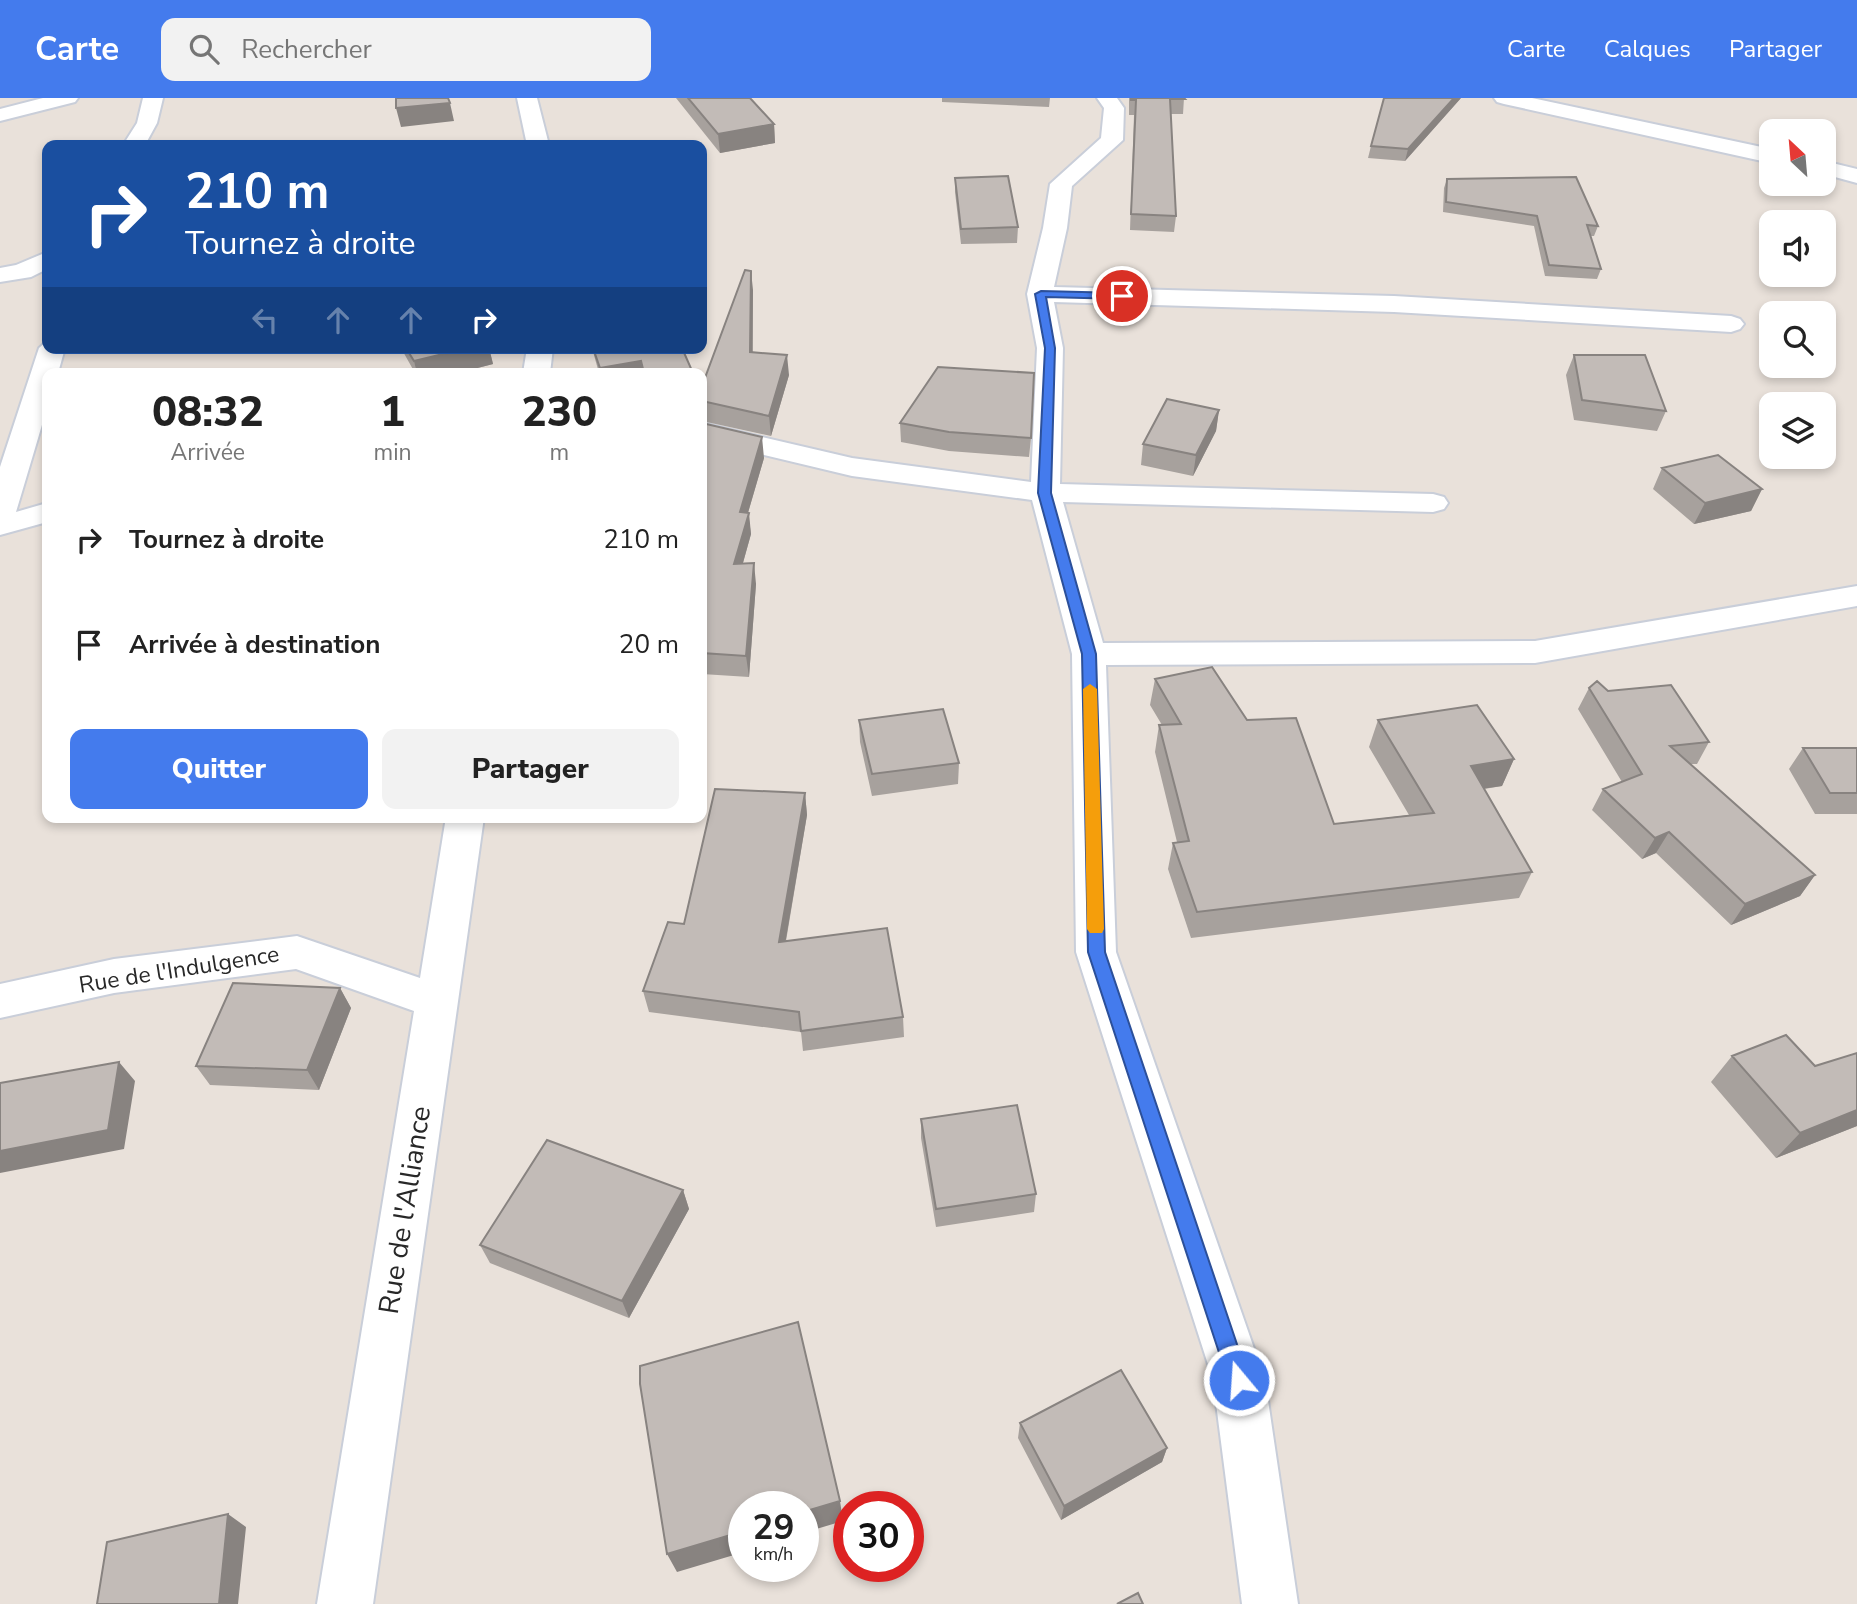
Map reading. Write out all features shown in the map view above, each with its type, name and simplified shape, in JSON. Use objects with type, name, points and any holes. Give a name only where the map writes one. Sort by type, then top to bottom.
[{"type":"street","points":[[0,115],[68,98]]},
{"type":"street","points":[[137,140],[147,122],[153,98]]},
{"type":"street","points":[[527,98],[537,140]]},
{"type":"street","points":[[1107,98],[1114,108],[1112,140],[1061,184],[1041,294],[1050,348],[1045,493],[1089,654],[1096,952],[1239,1380],[1270,1604]]},
{"type":"street","points":[[1504,98],[1759,153]]},
{"type":"street","points":[[1836,171],[1857,176]]},
{"type":"street","points":[[0,275],[22,272],[42,261]]},
{"type":"street","points":[[1041,294],[1394,304],[1731,324]]},
{"type":"street","points":[[0,514],[42,380]]},
{"type":"street","points":[[707,433],[852,467],[1045,493],[1433,503]]},
{"type":"street","points":[[0,526],[42,513]]},
{"type":"street","points":[[1089,654],[1535,652],[1857,596]]},
{"type":"street","name":"Rue de l'Alliance","points":[[345,1604],[464,823]]},
{"type":"street","name":"Rue de l'Indulgence","points":[[0,1001],[114,976],[297,952],[436,1000]]},
{"type":"building","points":[[396,98],[448,98],[450,103],[396,108]]},
{"type":"building","points":[[688,98],[750,98],[774,124],[718,134]]},
{"type":"building","points":[[1131,98],[1185,99],[1170,99],[1176,216],[1131,214],[1136,100]]},
{"type":"building","points":[[1384,98],[1454,98],[1408,149],[1371,146]]},
{"type":"building","points":[[1008,176],[1018,227],[961,229],[955,178]]},
{"type":"building","points":[[1576,177],[1598,226],[1587,225],[1601,269],[1549,265],[1537,216],[1446,202],[1447,179]]},
{"type":"building","points":[[745,270],[751,271],[750,352],[787,355],[769,416],[707,402],[707,373]]},
{"type":"building","points":[[410,354],[443,354],[414,361]]},
{"type":"building","points":[[595,354],[685,354],[691,368],[643,368],[641,361],[600,368]]},
{"type":"building","points":[[1574,355],[1645,355],[1666,411],[1582,400]]},
{"type":"building","points":[[938,367],[1034,373],[1031,438],[949,432],[900,423]]},
{"type":"building","points":[[1167,399],[1219,410],[1196,455],[1143,444]]},
{"type":"building","points":[[707,424],[762,437],[740,512],[749,513],[734,564],[754,563],[746,656],[707,653]]},
{"type":"building","points":[[1718,455],[1762,489],[1705,503],[1662,468]]},
{"type":"building","points":[[1212,667],[1247,720],[1296,718],[1334,824],[1434,813],[1378,720],[1477,705],[1514,759],[1471,766],[1532,872],[1197,912],[1173,843],[1189,841],[1159,725],[1181,724],[1155,679]]},
{"type":"building","points":[[1597,681],[1608,691],[1671,685],[1709,742],[1670,746],[1815,875],[1745,904],[1669,832],[1655,838],[1603,789],[1642,774],[1589,688]]},
{"type":"building","points":[[943,709],[959,763],[872,774],[859,720]]},
{"type":"building","points":[[1803,748],[1857,748],[1857,793],[1830,793]]},
{"type":"building","points":[[715,789],[805,793],[779,942],[887,928],[903,1017],[801,1031],[799,1012],[643,991],[668,922],[684,924]]},
{"type":"building","points":[[233,983],[340,988],[307,1070],[196,1066]]},
{"type":"building","points":[[1786,1035],[1815,1066],[1857,1053],[1857,1110],[1800,1133],[1732,1056]]},
{"type":"building","points":[[119,1062],[108,1130],[0,1151],[0,1083]]},
{"type":"building","points":[[1017,1105],[1036,1194],[936,1209],[921,1119]]},
{"type":"building","points":[[547,1140],[683,1190],[622,1301],[480,1245]]},
{"type":"building","points":[[798,1322],[838,1491],[833,1491],[833,1503],[819,1507],[819,1491],[728,1491],[728,1536],[667,1554],[640,1384],[640,1366]]},
{"type":"building","points":[[1121,1370],[1167,1448],[1064,1506],[1020,1423]]},
{"type":"building","points":[[228,1514],[219,1604],[97,1604],[107,1542]]},
{"type":"building","points":[[1138,1593],[1143,1604],[1117,1604]]},
{"type":"slow traffic","points":[[1090,689],[1096,929]]},
{"type":"route","points":[[1122,296],[1041,294],[1050,348],[1045,493],[1089,654],[1096,952],[1239,1380]]}]
